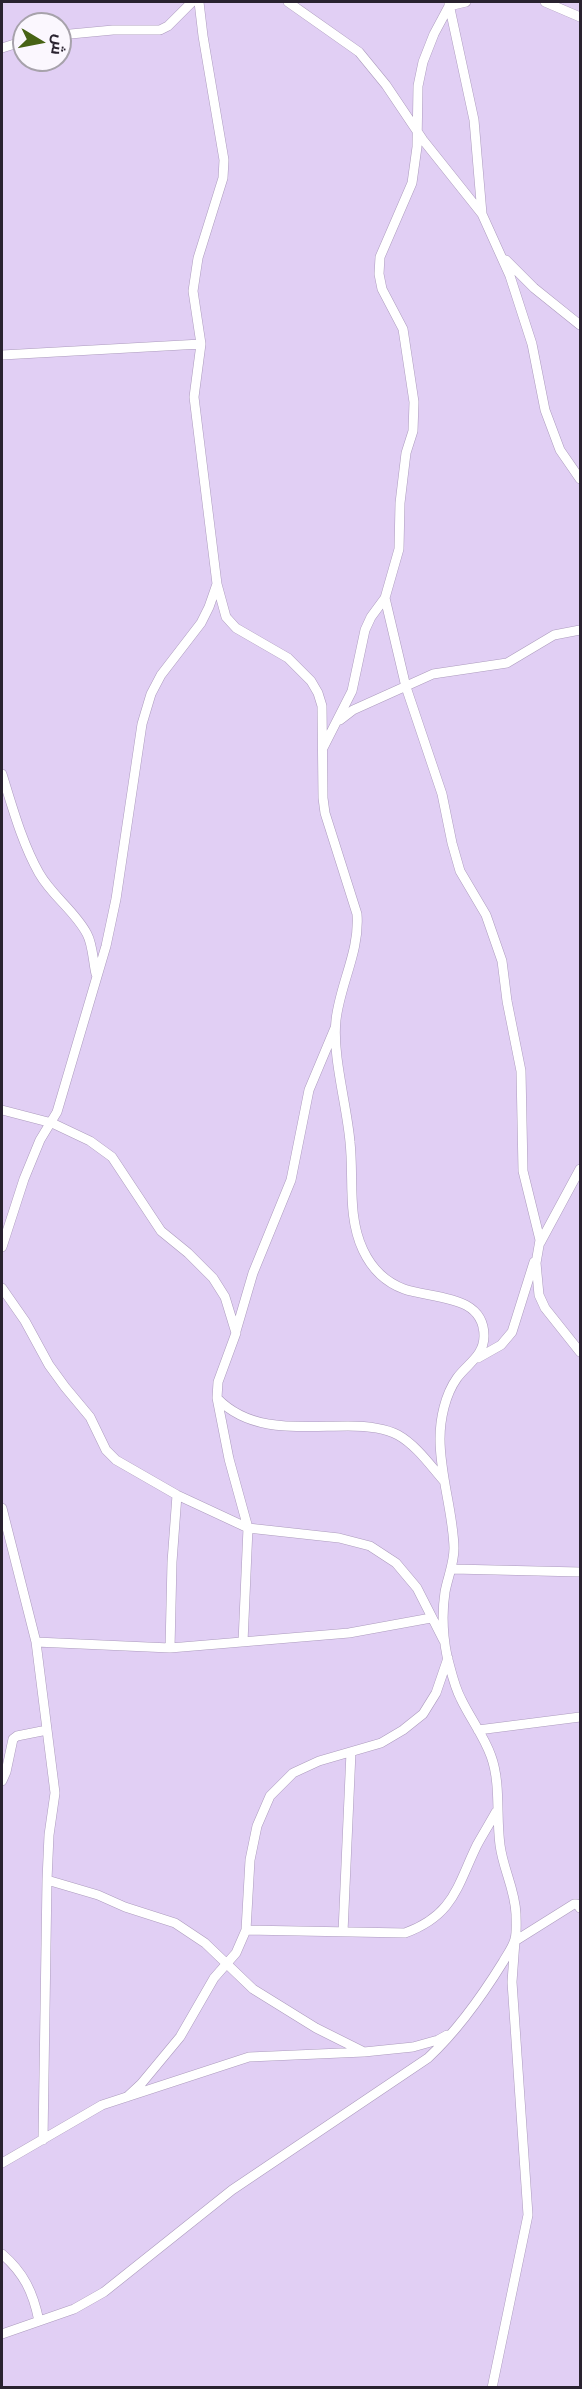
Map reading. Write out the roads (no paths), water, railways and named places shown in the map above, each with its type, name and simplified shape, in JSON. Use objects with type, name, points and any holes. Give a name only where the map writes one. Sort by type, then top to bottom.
[{"type":"street","points":[[72,34],[113,30],[160,30],[168,26],[192,2]]},
{"type":"street","points":[[199,2],[224,160],[223,178],[194,276],[201,344],[194,397],[217,584],[226,617],[236,628],[288,658],[311,681],[322,706],[325,813],[357,914],[358,926],[357,942],[341,995],[336,1026],[317,1066],[309,1090],[291,1180],[253,1273],[236,1333],[218,1382],[217,1398],[229,1460],[248,1528],[243,1642]]},
{"type":"street","points":[[288,2],[359,52],[482,214],[510,276],[532,344],[545,410],[560,450],[580,479]]},
{"type":"street","points":[[449,4],[466,2]]},
{"type":"street","points":[[544,2],[580,17]]},
{"type":"street","points":[[322,750],[352,691],[365,630],[371,617],[385,598],[399,549],[400,503],[406,453],[413,430],[414,402],[403,329],[382,289],[379,274],[380,256],[412,183],[416,162],[418,86],[423,62],[449,4]]},
{"type":"street","points":[[449,4],[474,120],[482,214]]},
{"type":"street","points":[[501,255],[534,288],[580,325]]},
{"type":"street","points":[[2,355],[201,344]]},
{"type":"street","points":[[2,1247],[24,1179],[40,1140],[52,1123],[61,1101],[97,978],[116,899],[142,724],[161,675],[201,623],[217,584]]},
{"type":"street","points":[[385,598],[406,687],[442,794],[460,871],[486,915],[502,961],[507,1001],[521,1071],[523,1171],[540,1240],[537,1263],[539,1295],[545,1308],[580,1352]]},
{"type":"street","points":[[335,723],[353,710],[433,674],[507,663],[554,634],[580,630]]},
{"type":"street","points":[[2,774],[13,809],[39,872],[57,898],[75,916],[88,936],[97,978]]},
{"type":"street","points":[[336,1026],[351,1143],[354,1222],[363,1250],[374,1268],[391,1283],[405,1289],[470,1306],[480,1319],[485,1338],[478,1358]]},
{"type":"street","points":[[2,1110],[52,1123],[90,1141],[112,1157],[161,1231],[213,1278],[225,1297],[236,1333]]},
{"type":"street","points":[[492,2388],[528,2215],[512,1982],[516,1913],[513,1886],[500,1850],[496,1812],[496,1770],[490,1752],[459,1696],[445,1644],[445,1590],[453,1569],[452,1519],[444,1480],[440,1438],[445,1401],[458,1377],[478,1358],[501,1345],[512,1332],[540,1240],[577,1178],[580,1169]]},
{"type":"street","points":[[2,1288],[25,1321],[64,1388],[90,1417],[106,1450],[116,1460],[177,1495],[248,1528],[339,1538],[370,1546],[396,1563],[417,1588],[445,1644]]},
{"type":"street","points":[[217,1398],[229,1411],[262,1424],[358,1426],[387,1430],[400,1436],[411,1445],[444,1480]]},
{"type":"street","points":[[170,1648],[172,1562],[177,1495]]},
{"type":"street","points":[[2,1508],[36,1642],[55,1793],[49,1835],[47,1880],[43,2140]]},
{"type":"street","points":[[453,1569],[580,1572]]},
{"type":"street","points":[[36,1642],[170,1648],[349,1633],[431,1618]]},
{"type":"street","points":[[128,2097],[180,2037],[214,1978],[236,1953],[246,1930],[250,1860],[257,1826],[270,1796],[293,1773],[319,1761],[381,1743],[423,1714],[436,1693],[448,1658]]},
{"type":"street","points":[[478,1730],[580,1717]]},
{"type":"street","points":[[2,1781],[13,1739],[17,1736],[47,1730]]},
{"type":"street","points":[[343,1932],[351,1752]]},
{"type":"street","points":[[246,1930],[405,1932],[420,1927],[434,1917],[456,1894],[478,1844],[496,1812]]},
{"type":"street","points":[[47,1880],[98,1895],[133,1910],[175,1923],[205,1943],[253,1989],[316,2028],[364,2052]]},
{"type":"street","points":[[2,2334],[74,2309],[104,2292],[232,2190],[428,2058],[445,2042],[480,1996],[515,1941],[574,1904],[580,1908]]},
{"type":"street","points":[[2,2163],[102,2104],[249,2057],[364,2052],[413,2047],[438,2040],[450,2033]]},
{"type":"street","points":[[2,2254],[15,2266],[33,2295],[39,2320]]}]
